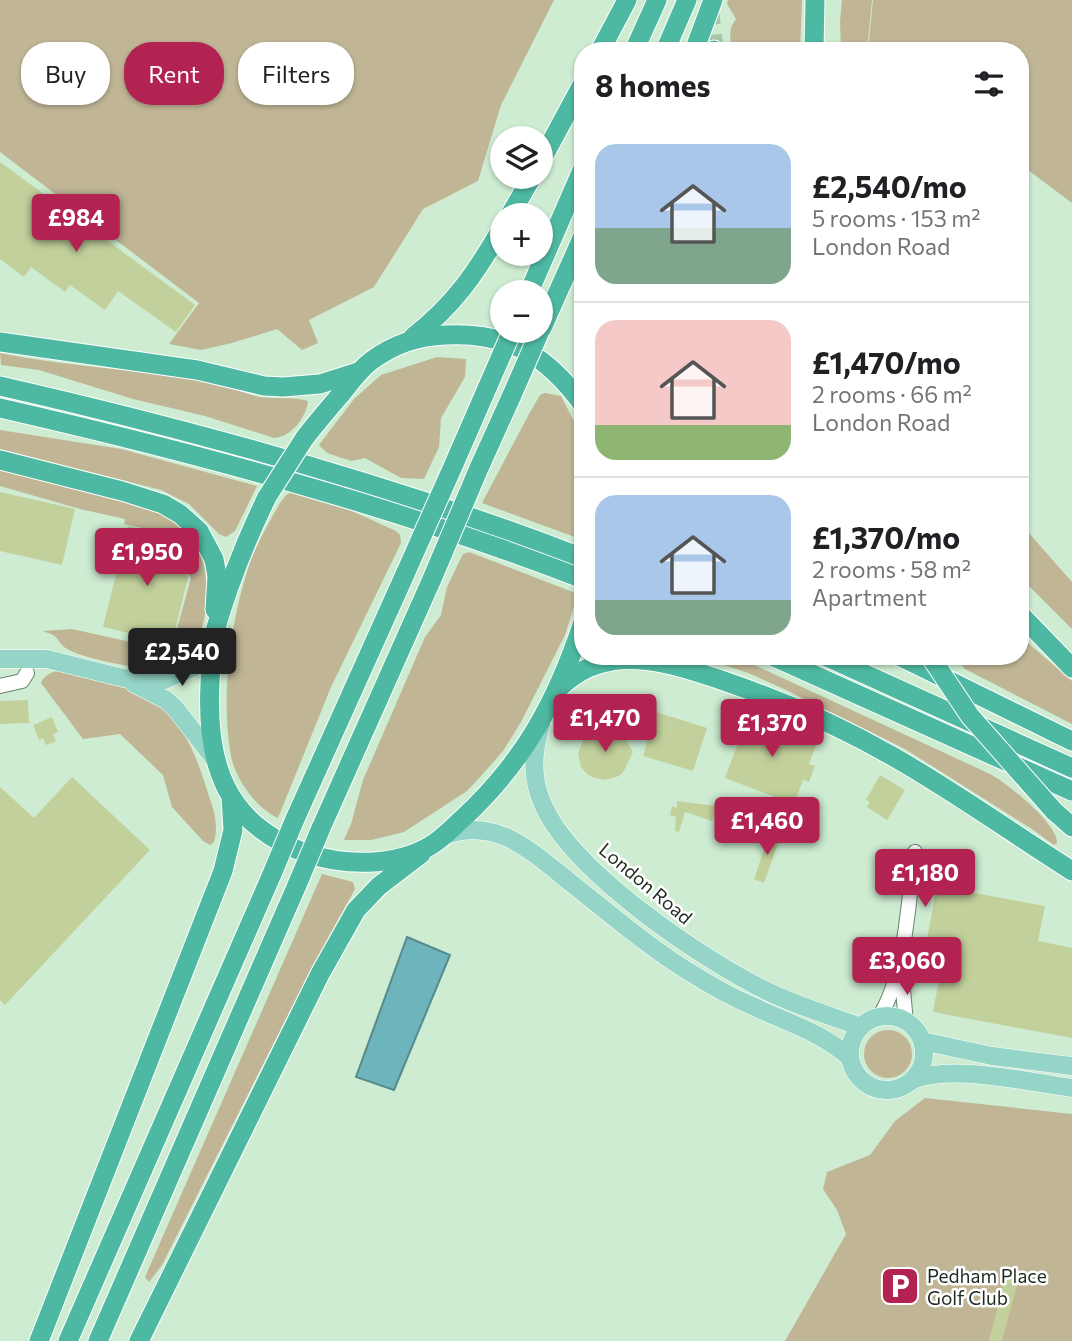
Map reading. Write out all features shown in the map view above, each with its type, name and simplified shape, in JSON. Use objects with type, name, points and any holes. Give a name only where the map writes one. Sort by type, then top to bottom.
[{"type":"highway","points":[[605,42],[627,0]]},
{"type":"highway","points":[[638,42],[657,0]]},
{"type":"highway","points":[[668,42],[687,0]]},
{"type":"highway","points":[[697,42],[713,0]]},
{"type":"highway","points":[[814,42],[816,0]]},
{"type":"highway","points":[[553,139],[574,100]]},
{"type":"highway","points":[[535,280],[574,189]]},
{"type":"highway","points":[[213,641],[243,551],[267,498],[304,439],[358,372],[372,360],[409,340],[442,313],[458,296],[490,247]]},
{"type":"highway","points":[[553,302],[574,256]]},
{"type":"highway","points":[[409,340],[475,335],[513,344],[535,356],[556,373],[574,394]]},
{"type":"highway","points":[[0,342],[197,370],[264,386],[320,384],[358,372]]},
{"type":"highway","points":[[68,1341],[295,819],[507,343]]},
{"type":"highway","points":[[98,1341],[535,343]]},
{"type":"highway","points":[[0,386],[104,410],[252,450],[391,492],[574,555]]},
{"type":"highway","points":[[0,408],[199,456],[345,498],[526,557],[574,576]]},
{"type":"highway","points":[[0,460],[163,504],[180,514],[199,531],[214,559],[217,576],[209,703],[216,761],[231,797],[239,810],[256,826],[283,843],[314,856],[340,861],[370,862],[402,856],[436,841]]},
{"type":"highway","points":[[1029,623],[1072,668]]},
{"type":"highway","points":[[139,1341],[347,923],[379,886],[416,859],[488,794],[522,751],[543,718],[559,688],[574,647]]},
{"type":"highway","points":[[559,688],[583,669],[596,665]]},
{"type":"highway","points":[[668,665],[766,695],[833,724],[894,757],[1072,872]]},
{"type":"highway","points":[[792,665],[1072,792]]},
{"type":"highway","points":[[845,665],[1072,768]]},
{"type":"highway","points":[[917,665],[1072,741]]},
{"type":"highway","points":[[936,665],[970,716],[1072,827]]},
{"type":"highway","points":[[39,1341],[223,871],[233,830],[231,797]]},
{"type":"main road","points":[[0,659],[47,659],[123,678],[162,681],[194,667],[213,641]]},
{"type":"main road","points":[[123,678],[166,700],[175,708],[216,761]]},
{"type":"main road","name":"London Road","points":[[543,718],[534,758],[541,801],[556,826],[584,860],[666,931],[725,968],[772,993],[860,1027]]},
{"type":"main road","points":[[436,841],[460,831],[481,830],[520,845],[649,945],[688,971],[752,1006],[837,1046],[850,1058],[862,1080],[879,1089],[897,1088],[925,1075],[957,1074],[1072,1088]]},
{"type":"main road","points":[[850,1058],[852,1041],[860,1027],[879,1017],[898,1018],[913,1027],[922,1041],[923,1062],[912,1080]]},
{"type":"main road","points":[[922,1041],[992,1056],[1072,1066]]},
{"type":"street","points":[[0,686],[22,681],[27,673]]},
{"type":"street","points":[[879,1017],[887,1005],[900,961],[915,852]]},
{"type":"street","points":[[900,961],[906,1022]]},
{"type":"shaded area","points":[[0,0],[554,0],[501,105],[495,126],[490,126],[490,141],[478,181],[423,209],[374,287],[309,320],[318,343],[302,350],[277,329],[201,350],[169,344],[199,303],[0,152]]},
{"type":"shaded area","points":[[728,0],[802,0],[800,42],[731,42],[731,30],[736,19],[727,4]]},
{"type":"shaded area","points":[[842,0],[872,0],[868,42],[841,42]]},
{"type":"shaded area","points":[[873,0],[1072,0],[1072,203],[1029,171],[1029,42],[869,42]]},
{"type":"shaded area","points":[[0,353],[211,382],[260,397],[308,401],[297,425],[286,434],[274,438],[39,370],[1,365]]},
{"type":"shaded area","points":[[437,357],[466,359],[465,377],[441,418],[439,447],[424,479],[401,478],[365,458],[352,461],[327,453],[319,445],[354,399],[381,375]]},
{"type":"shaded area","points":[[545,393],[561,396],[574,421],[574,537],[482,503],[540,395]]},
{"type":"shaded area","points":[[0,430],[121,449],[257,486],[235,531],[226,537],[219,534],[189,504],[161,490],[0,449]]},
{"type":"shaded area","points":[[0,469],[146,507],[168,516],[188,531],[204,565],[206,608],[193,647],[180,661],[163,668],[141,668],[112,663],[71,651],[53,635],[43,631],[72,629],[171,651],[191,578],[159,532],[124,524],[125,519],[0,486]]},
{"type":"shaded area","points":[[290,493],[352,511],[396,531],[400,535],[401,543],[331,687],[278,818],[255,800],[237,774],[228,733],[227,683],[233,631],[251,560],[280,503]]},
{"type":"shaded area","points":[[1029,533],[1072,582],[1072,629],[1029,586]]},
{"type":"shaded area","points":[[469,552],[574,592],[574,607],[565,635],[521,722],[503,751],[467,791],[404,832],[371,840],[344,840],[363,780],[425,637],[441,615],[447,587],[463,554]]},
{"type":"shaded area","points":[[1029,644],[1072,681],[1072,724],[962,665],[1029,665]]},
{"type":"shaded area","points":[[724,665],[754,665],[990,774],[1041,815],[1055,835],[1057,843],[1054,845],[905,749],[748,673]]},
{"type":"shaded area","points":[[58,671],[120,685],[150,698],[172,716],[195,757],[212,805],[216,834],[214,842],[210,845],[203,841],[172,807],[163,775],[120,734],[83,739],[41,683],[52,672]]},
{"type":"shaded area","points":[[322,874],[353,882],[355,889],[313,965],[162,1265],[149,1282],[145,1277]]},
{"type":"shaded area","points":[[888,1030],[905,1037],[912,1054],[905,1071],[888,1078],[871,1071],[864,1054],[871,1037]]},
{"type":"shaded area","points":[[925,1098],[1072,1114],[1072,1341],[785,1341],[846,1234],[837,1210],[823,1189],[827,1172],[870,1155],[895,1121]]},
{"type":"water","points":[[407,937],[450,955],[394,1090],[356,1077]]},
{"type":"building","points":[[0,162],[195,305],[176,332],[118,291],[105,310],[70,285],[65,292],[31,267],[24,277],[0,259]]},
{"type":"building","points":[[0,492],[75,509],[62,565],[0,551]]},
{"type":"building","points":[[128,526],[158,533],[188,577],[172,643],[103,627]]},
{"type":"building","points":[[28,700],[29,723],[0,724],[0,701]]},
{"type":"building","points":[[656,712],[707,728],[693,771],[643,756]]},
{"type":"building","points":[[749,714],[818,740],[809,764],[815,766],[809,782],[803,780],[794,804],[725,778]]},
{"type":"building","points":[[52,717],[58,732],[53,734],[56,741],[46,745],[43,738],[39,740],[33,725]]},
{"type":"building","points":[[603,727],[622,734],[633,752],[619,776],[605,780],[586,773],[581,767],[578,754],[585,735]]},
{"type":"building","points":[[880,775],[905,790],[887,820],[867,807],[870,802],[866,800]]},
{"type":"building","points":[[72,777],[150,850],[5,1005],[0,1000],[0,787],[34,818]]},
{"type":"building","points":[[677,801],[716,806],[712,821],[685,812],[679,832],[675,831],[676,817],[670,815],[672,806],[677,808]]},
{"type":"building","points":[[770,831],[781,835],[764,883],[754,879]]},
{"type":"building","points":[[937,886],[1045,906],[1038,941],[1072,948],[1072,1038],[933,1012],[941,969],[922,965]]},
{"type":"building","points":[[1005,1278],[1018,1281],[1002,1341],[989,1341]]},
{"type":"tunnel","points":[[709,6],[713,42]]},
{"type":"place","name":"Pedham Place Golf Club","points":[[900,1286]]}]
